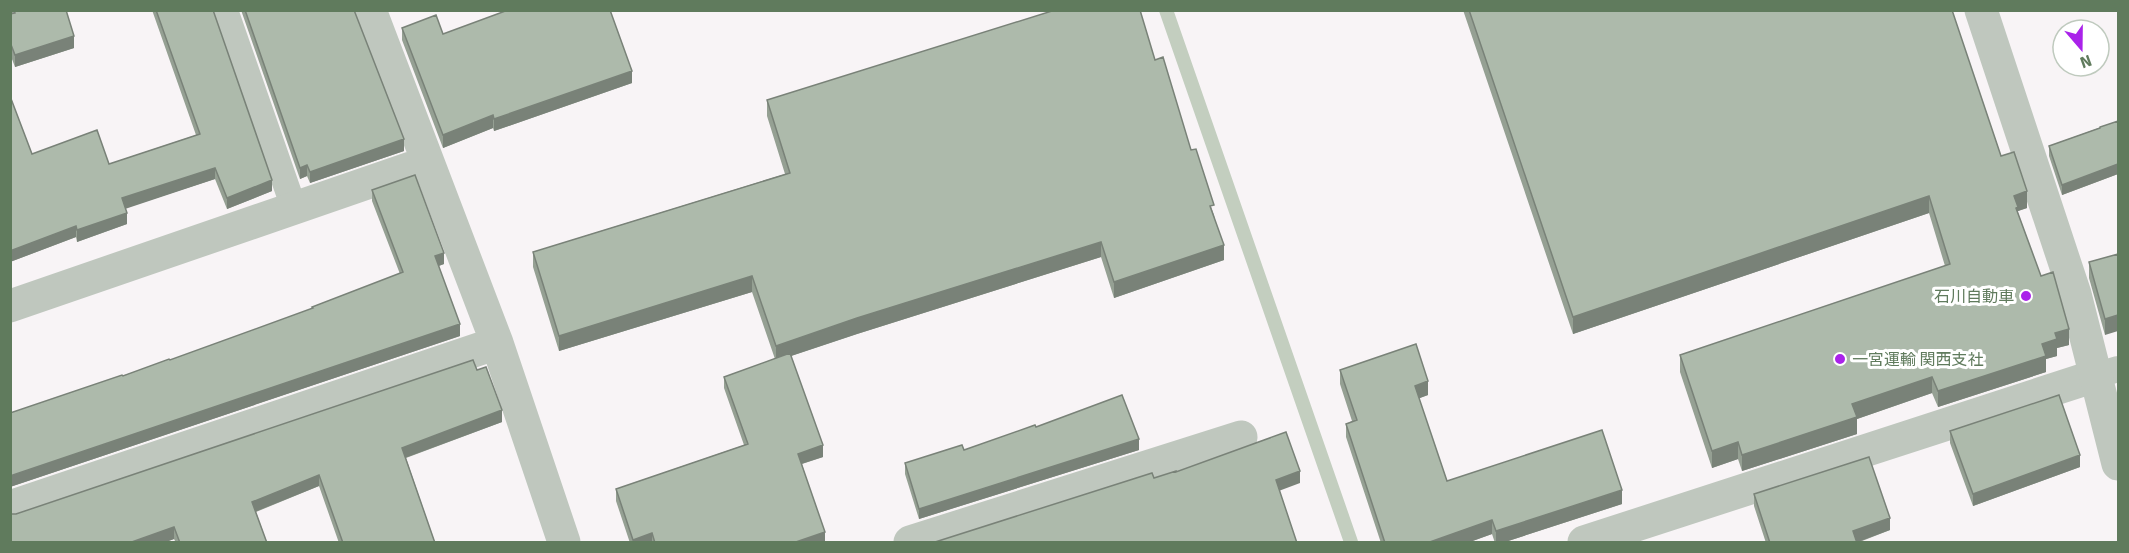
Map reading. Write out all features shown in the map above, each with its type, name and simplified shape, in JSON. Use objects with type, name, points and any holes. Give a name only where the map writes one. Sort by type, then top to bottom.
[{"type":"street","points":[[370,10],[497,343],[564,543]]},
{"type":"street","points":[[1981,10],[2075,294],[2107,373],[2118,464]]},
{"type":"street","points":[[10,306],[428,162]]},
{"type":"street","points":[[10,507],[497,343]]},
{"type":"street","points":[[1584,543],[2107,373]]},
{"type":"street","points":[[910,543],[1241,437]]},
{"type":"lane","points":[[225,10],[294,208]]},
{"type":"building","points":[[14,10],[66,10],[74,36],[15,55],[10,42],[10,14],[15,13]]},
{"type":"building","points":[[156,10],[213,10],[272,180],[227,198],[215,168],[122,198],[127,213],[77,230],[76,226],[10,251],[10,96],[32,154],[97,130],[109,164],[200,134]]},
{"type":"building","points":[[245,10],[354,10],[404,139],[310,172],[307,165],[300,168]]},
{"type":"building","points":[[508,10],[610,10],[632,71],[494,119],[493,115],[443,135],[402,28],[436,15],[443,34]]},
{"type":"building","points":[[1055,10],[1140,10],[1155,60],[1163,57],[1191,150],[1196,149],[1214,205],[1210,206],[1224,245],[1114,282],[1101,242],[857,318],[776,346],[752,276],[559,336],[533,252],[790,173],[767,100]]},
{"type":"building","points":[[1469,10],[1952,10],[2001,156],[2014,152],[2027,191],[2014,196],[2018,207],[2016,208],[2041,276],[2053,272],[2069,329],[2055,333],[2057,339],[2042,344],[2046,356],[1938,391],[1932,377],[1852,404],[1857,417],[1742,455],[1738,442],[1712,451],[1680,355],[1950,264],[1929,196],[1573,317]]},
{"type":"building","points":[[2118,121],[2118,164],[2062,185],[2049,146]]},
{"type":"building","points":[[415,175],[444,253],[435,256],[460,324],[10,476],[10,413],[170,360],[313,308],[403,272],[372,190]]},
{"type":"building","points":[[2118,254],[2118,315],[2105,319],[2089,262]]},
{"type":"building","points":[[1416,344],[1428,381],[1415,386],[1447,481],[1602,430],[1622,490],[1496,531],[1492,520],[1427,543],[1385,543],[1346,424],[1357,420],[1340,370]]},
{"type":"building","points":[[790,353],[823,445],[798,454],[825,532],[793,543],[655,543],[652,533],[633,540],[616,489],[748,444],[724,377]]},
{"type":"building","points":[[473,360],[477,370],[486,367],[502,410],[402,448],[435,543],[343,543],[319,475],[252,502],[267,543],[180,543],[174,527],[129,543],[10,543],[10,514],[16,514]]},
{"type":"building","points":[[1122,395],[1139,439],[919,509],[905,463],[962,445],[964,450],[1035,425],[1036,427]]},
{"type":"building","points":[[2059,395],[2080,455],[1973,494],[1950,431]]},
{"type":"building","points":[[1286,432],[1300,471],[1276,480],[1297,543],[932,543],[1152,473],[1154,478],[1176,472]]},
{"type":"building","points":[[1869,457],[1890,518],[1853,531],[1857,543],[1770,543],[1754,494]]},
{"type":"waterway","points":[[1166,10],[1351,542]]},
{"type":"place","name":"石川自動車","points":[[2026,296]]},
{"type":"place","name":"一宮運輸 関西支社","points":[[1840,359]]}]
